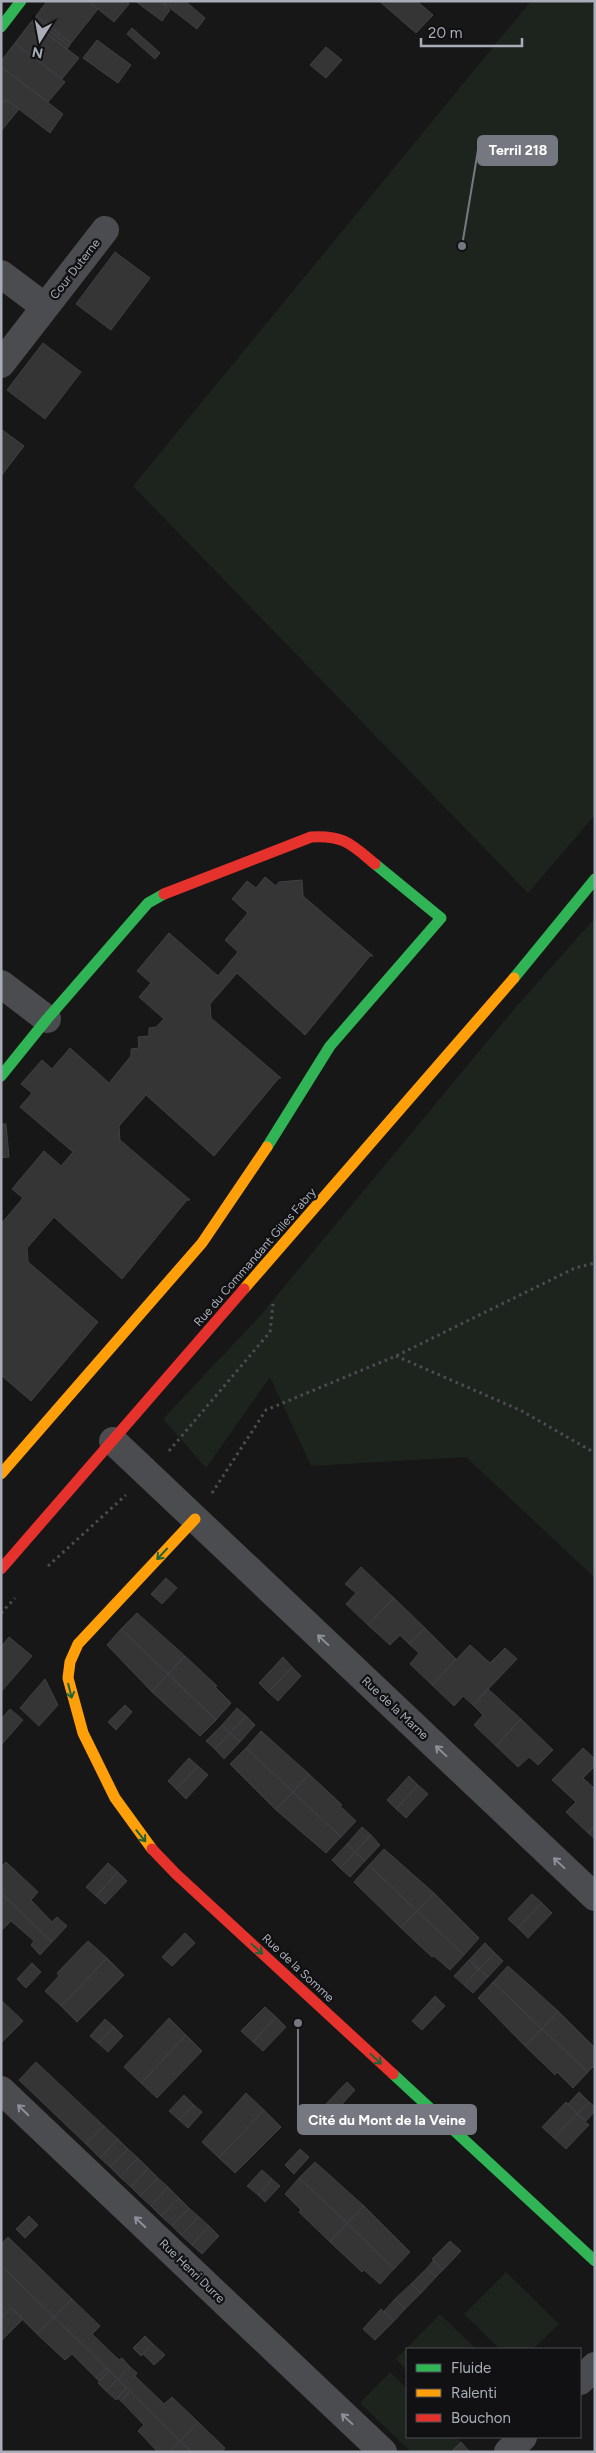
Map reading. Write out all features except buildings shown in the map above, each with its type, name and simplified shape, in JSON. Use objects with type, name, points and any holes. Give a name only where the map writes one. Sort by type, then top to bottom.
[{"type":"street","points":[[1,27],[21,1]]},
{"type":"street","name":"Cour Duterne","points":[[1,364],[105,230]]},
{"type":"street","name":"Cour Duterne","points":[[1,274],[45,307]]},
{"type":"street","points":[[1,1076],[47,1019],[148,903],[172,889],[311,837],[325,836],[346,840],[441,918],[330,1046],[249,1176],[202,1242],[1,1474]]},
{"type":"street","name":"Rue du Commandant Gilles Fabry","points":[[1,1569],[528,962],[595,878]]},
{"type":"street","name":"Rue du Commandant Gilles Fabry","points":[[528,962],[595,897]]},
{"type":"street","points":[[1,984],[47,1019]]},
{"type":"street","name":"Rue de la Marne","points":[[112,1441],[196,1518],[595,1896]]},
{"type":"street","name":"Rue de la Somme","points":[[196,1518],[78,1644],[69,1664],[69,1686],[85,1740],[114,1799],[152,1849],[176,1874],[595,2261]]},
{"type":"street","name":"Rue Henri Durre","points":[[1,2090],[383,2452]]},
{"type":"street","points":[[581,2380],[595,2366]]},
{"type":"street","points":[[508,2452],[522,2438]]},
{"type":"path","points":[[196,1518],[266,1410],[396,1356],[575,1268],[595,1263]]},
{"type":"path","points":[[42,1572],[149,1474],[270,1332],[274,1294]]},
{"type":"path","points":[[396,1356],[522,1411],[595,1452]]},
{"type":"path","points":[[1,1613],[16,1596]]},
{"type":"shaded area","points":[[531,1],[589,1],[595,6],[595,815],[528,893],[133,486]]},
{"type":"shaded area","points":[[595,918],[595,1578],[466,1457],[311,1466],[270,1377],[206,1468],[163,1419],[259,1317],[515,1008]]},
{"type":"shaded area","points":[[506,2272],[559,2324],[534,2348],[499,2348],[464,2314]]},
{"type":"shaded area","points":[[440,2314],[475,2348],[407,2348]]},
{"type":"shaded area","points":[[406,2349],[406,2370],[396,2359]]},
{"type":"shaded area","points":[[390,2372],[406,2388],[406,2438],[456,2438],[461,2442],[451,2452],[411,2452],[360,2403]]},
{"type":"traffic: fast","points":[[1,27],[21,1]]},
{"type":"traffic: fast","points":[[267,1147],[330,1046],[441,918],[375,864]]},
{"type":"traffic: fast","points":[[514,978],[595,879]]},
{"type":"traffic: fast","points":[[1,1076],[47,1019],[148,903],[164,894]]},
{"type":"traffic: fast","points":[[393,2074],[595,2261]]},
{"type":"traffic: slow","points":[[244,1289],[514,978]]},
{"type":"traffic: slow","points":[[1,1474],[202,1243],[267,1147]]},
{"type":"traffic: slow","points":[[152,1849],[115,1798],[83,1733],[68,1678],[70,1662],[78,1644],[195,1519]]},
{"type":"traffic: jam","points":[[164,894],[311,837],[339,839],[353,846],[375,864]]},
{"type":"traffic: jam","points":[[1,1569],[244,1289]]},
{"type":"traffic: jam","points":[[152,1849],[176,1874],[393,2074]]},
{"type":"place","name":"Terril 218","points":[[462,246]]},
{"type":"place","name":"Cité du Mont de la Veine","points":[[298,2023]]}]
